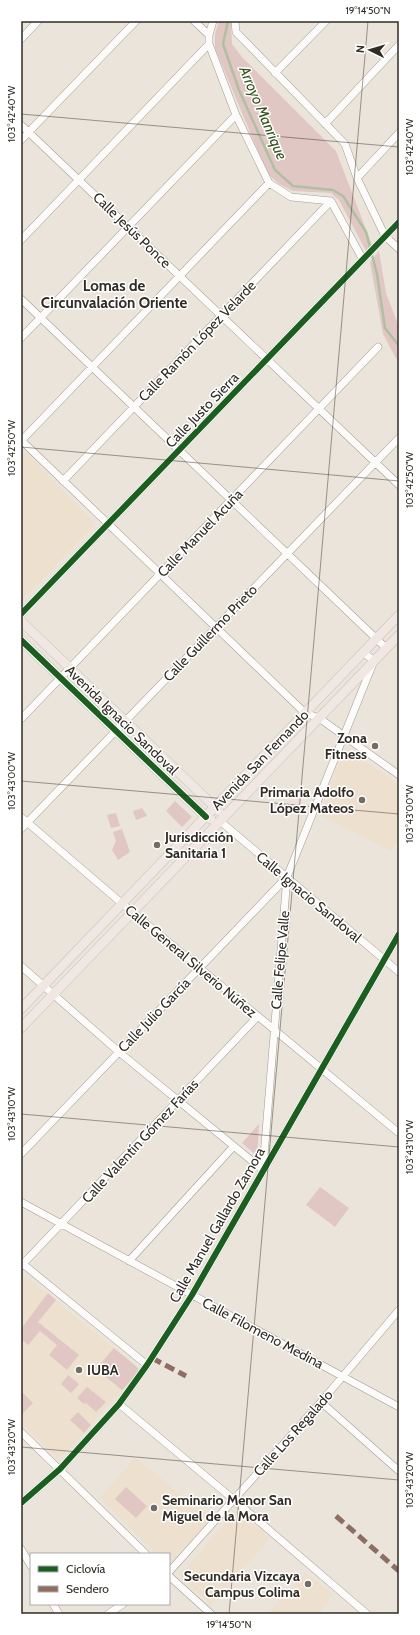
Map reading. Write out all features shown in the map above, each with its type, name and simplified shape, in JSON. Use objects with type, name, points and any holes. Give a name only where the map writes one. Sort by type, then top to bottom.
[{"type":"main road","name":"Avenida San Fernando","points":[[21,1010],[399,614]]},
{"type":"main road","name":"Avenida Ignacio Sandoval","points":[[21,621],[215,807],[222,819]]},
{"type":"main road","name":"Avenida San Fernando","points":[[21,1028],[399,635]]},
{"type":"main road","name":"Avenida Ignacio Sandoval","points":[[21,640],[206,817],[222,819]]},
{"type":"street","points":[[21,39],[38,21]]},
{"type":"street","points":[[21,140],[136,21]]},
{"type":"street","points":[[194,21],[209,35]]},
{"type":"street","points":[[213,21],[209,35],[209,44],[236,115],[269,183],[291,197],[331,201],[365,258]]},
{"type":"street","points":[[275,73],[326,21]]},
{"type":"street","points":[[235,23],[236,32],[345,144],[357,178],[385,236],[399,249]]},
{"type":"street","points":[[21,240],[209,44]]},
{"type":"street","points":[[325,124],[399,45]]},
{"type":"street","points":[[21,338],[236,115]]},
{"type":"street","name":"Calle Jesús Ponce","points":[[21,125],[399,485]]},
{"type":"street","points":[[357,178],[399,133]]},
{"type":"street","points":[[269,183],[21,441],[305,713],[318,718],[399,775]]},
{"type":"street","name":"Calle Ramón López Velarde","points":[[63,481],[331,201]]},
{"type":"street","name":"Calle Justo Sierra","points":[[21,614],[399,222]]},
{"type":"street","points":[[21,299],[386,648]]},
{"type":"street","name":"Calle Manuel Acuña","points":[[21,719],[378,348]]},
{"type":"street","name":"Calle Guillermo Prieto","points":[[21,829],[399,438]]},
{"type":"street","points":[[363,652],[374,661]]},
{"type":"street","name":"Calle Felipe Valle","points":[[263,1170],[287,877],[374,661]]},
{"type":"street","name":"Calle General Silverio Núñez","points":[[21,817],[122,904],[399,1133]]},
{"type":"street","name":"Calle Ignacio Sandoval","points":[[222,819],[287,877],[399,972]]},
{"type":"street","name":"Calle Julio García","points":[[21,1154],[287,877]]},
{"type":"street","name":"Calle Manuel Gallardo Zamora","points":[[21,1503],[60,1469],[119,1404],[147,1365],[192,1295],[399,934]]},
{"type":"street","points":[[21,966],[119,1052],[263,1170]]},
{"type":"street","name":"Calle Valentín Gómez Farías","points":[[22,1265],[258,1016]]},
{"type":"street","points":[[129,1261],[234,1146]]},
{"type":"street","name":"Calle Filomeno Medina","points":[[21,1202],[399,1407]]},
{"type":"street","points":[[22,1265],[147,1365]]},
{"type":"street","name":"Calle Los Regalado","points":[[170,1571],[321,1402],[399,1310]]},
{"type":"street","points":[[321,1402],[399,1471]]},
{"type":"street","points":[[119,1404],[367,1614]]},
{"type":"street","points":[[21,1432],[145,1553]]},
{"type":"street","points":[[21,1549],[30,1564]]},
{"type":"street","points":[[170,1577],[211,1614]]},
{"type":"street","points":[[54,1605],[59,1614]]},
{"type":"street","points":[[108,1614],[121,1605]]},
{"type":"shaded area","points":[[219,21],[231,21],[232,44],[242,57],[336,151],[372,245],[366,251],[339,200],[331,193],[293,191],[279,184],[267,173],[215,48],[215,34]]},
{"type":"shaded area","points":[[379,251],[386,293],[399,327],[399,364],[383,334],[370,262]]},
{"type":"shaded area","points":[[21,453],[27,453],[94,522],[94,526],[21,601]]},
{"type":"shaded area","name":"Primaria Adolfo López Mateos","points":[[345,748],[399,784],[399,838],[391,851],[320,815]]},
{"type":"shaded area","points":[[175,801],[192,817],[182,827],[166,811]]},
{"type":"shaded area","points":[[142,808],[147,816],[136,820],[133,811]]},
{"type":"shaded area","points":[[116,813],[120,826],[111,828],[107,815]]},
{"type":"shaded area","points":[[122,829],[130,852],[118,860],[112,850],[116,841],[113,832]]},
{"type":"shaded area","points":[[259,1124],[257,1156],[242,1143]]},
{"type":"shaded area","points":[[320,1187],[349,1208],[335,1227],[306,1205]]},
{"type":"shaded area","name":"IUBA","points":[[27,1277],[138,1368],[138,1373],[59,1460],[21,1423],[21,1278]]},
{"type":"shaded area","points":[[48,1293],[56,1300],[38,1322],[79,1355],[67,1370],[49,1355],[57,1345],[40,1331],[28,1345],[21,1339],[21,1329]]},
{"type":"shaded area","points":[[114,1348],[138,1368],[138,1373],[122,1390],[96,1369]]},
{"type":"shaded area","points":[[68,1375],[79,1384],[71,1393],[61,1384]]},
{"type":"shaded area","points":[[87,1387],[106,1402],[96,1412],[86,1403],[84,1404],[77,1398]]},
{"type":"shaded area","points":[[21,1391],[33,1403],[21,1415]]},
{"type":"shaded area","points":[[78,1412],[91,1425],[84,1433],[70,1420]]},
{"type":"shaded area","name":"Seminario Menor San Miguel de la Mora","points":[[135,1458],[212,1518],[170,1562],[170,1553],[156,1553],[99,1498]]},
{"type":"shaded area","points":[[126,1487],[147,1506],[136,1518],[115,1499]]},
{"type":"shaded area","points":[[236,1511],[270,1538],[211,1605],[182,1579],[181,1574]]},
{"type":"shaded area","name":"Secundaria Vizcaya Campus Colima","points":[[306,1573],[333,1594],[319,1614],[267,1614]]},
{"type":"waterway","name":"Arroyo Manrique","points":[[228,21],[223,44],[239,90],[275,170],[293,186],[333,190],[343,196],[366,232],[377,274],[385,328],[399,346]]},
{"type":"marked path","points":[[152,1358],[186,1376]]},
{"type":"marked path","points":[[336,1516],[399,1571]]},
{"type":"cycle path","points":[[21,614],[399,222]]},
{"type":"cycle path","points":[[21,640],[206,817]]},
{"type":"cycle path","points":[[21,1503],[60,1469],[119,1404],[147,1365],[192,1295],[399,934]]},
{"type":"place","name":"Zona Fitness","points":[[375,746]]},
{"type":"place","name":"Primaria Adolfo López Mateos","points":[[362,800]]},
{"type":"place","name":"Jurisdicción Sanitaria 1","points":[[157,845]]},
{"type":"place","name":"IUBA","points":[[79,1370]]},
{"type":"place","name":"Seminario Menor San Miguel de la Mora","points":[[154,1508]]},
{"type":"place","name":"Secundaria Vizcaya Campus Colima","points":[[308,1584]]},
{"type":"district","name":"Lomas de Circunvalación Oriente","points":[[114,294]]}]
